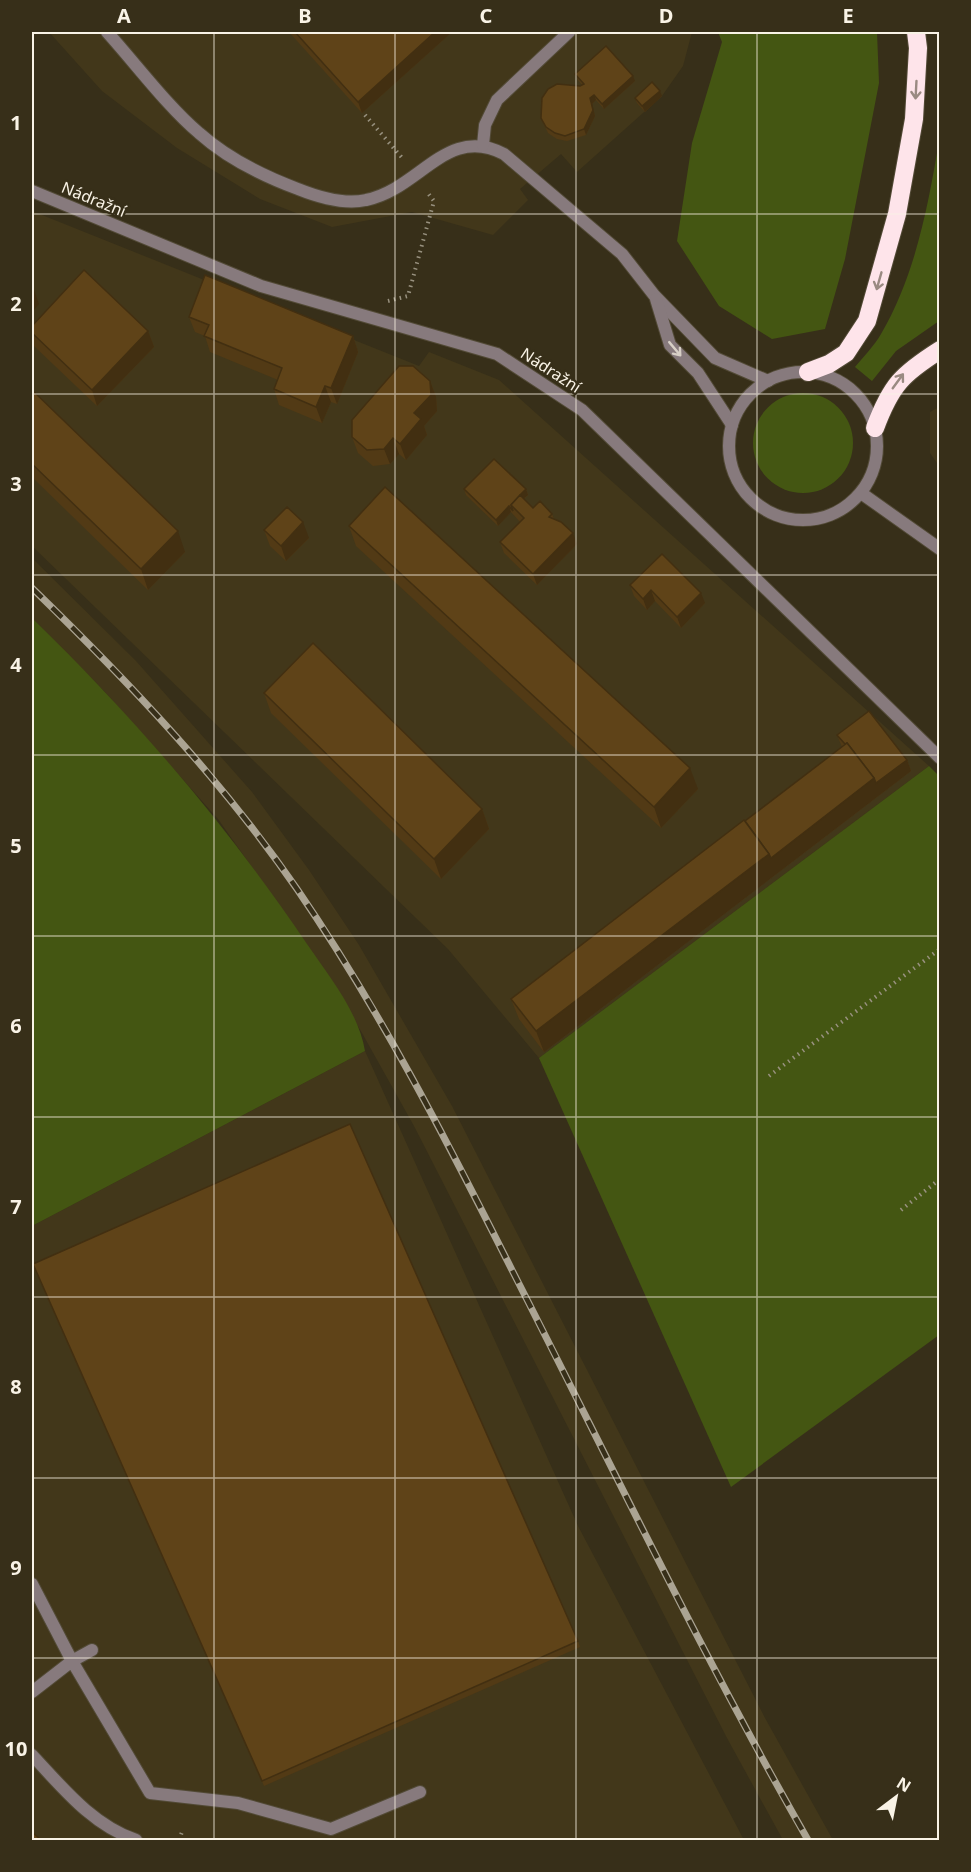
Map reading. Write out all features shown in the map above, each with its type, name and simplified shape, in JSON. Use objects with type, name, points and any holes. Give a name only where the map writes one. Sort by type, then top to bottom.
[{"type":"highway","points":[[808,372],[846,353],[867,321],[897,214],[914,119],[918,48],[916,32]]},
{"type":"highway","points":[[875,428],[883,405],[905,372],[939,350]]},
{"type":"street","points":[[107,32],[198,132],[226,154],[267,177],[309,194],[338,200],[363,201],[387,194],[416,176],[444,154],[460,147],[483,145],[504,154],[622,254],[654,295],[715,358],[768,381]]},
{"type":"street","points":[[483,145],[485,125],[497,100],[569,32]]},
{"type":"street","name":"Nádražní","points":[[32,191],[261,286],[497,354],[582,410],[939,758]]},
{"type":"street","points":[[654,295],[670,345],[698,373],[732,425]]},
{"type":"street","points":[[808,372],[830,377],[850,389],[866,406],[875,428],[877,451],[872,473],[861,493],[844,508],[824,518],[801,520],[778,517],[759,506],[742,490],[732,469],[729,447],[732,425],[745,399],[768,381],[787,374],[808,372]]},
{"type":"street","points":[[861,493],[939,549]]},
{"type":"street","points":[[32,1584],[72,1660],[150,1793],[238,1803],[331,1829],[420,1792]]},
{"type":"street","points":[[32,1692],[72,1660],[92,1650]]},
{"type":"street","points":[[32,1755],[83,1809],[120,1835],[136,1840]]},
{"type":"path","points":[[365,115],[407,163]]},
{"type":"path","points":[[346,310],[408,296],[434,201],[423,186]]},
{"type":"path","points":[[769,1076],[939,949]]},
{"type":"path","points":[[900,1210],[939,1179]]},
{"type":"path","points":[[179,1840],[182,1832]]},
{"type":"shaded area","points":[[49,32],[692,32],[683,66],[662,96],[577,172],[561,154],[520,189],[528,200],[493,235],[412,212],[332,227],[260,199],[177,148],[102,91]]},
{"type":"shaded area","points":[[32,211],[419,366],[429,352],[499,380],[929,766],[539,1058],[448,949],[32,546]]},
{"type":"shaded area","points":[[939,407],[939,466],[930,453],[930,412]]},
{"type":"shaded area","points":[[32,558],[136,661],[252,792],[309,870],[359,945],[452,1106],[765,1718],[833,1840],[783,1840],[727,1738],[414,1126],[362,1033],[323,968],[218,819],[104,691],[32,618]]},
{"type":"shaded area","points":[[365,1051],[578,1526],[744,1840],[32,1840],[32,1226]]},
{"type":"green space","points":[[718,32],[877,32],[879,83],[845,259],[825,329],[772,339],[719,306],[677,241],[692,143],[722,42]]},
{"type":"green space","points":[[939,141],[939,321],[896,351],[872,381],[855,367],[881,334],[903,289],[925,216]]},
{"type":"green space","points":[[803,393],[822,397],[839,407],[849,424],[853,443],[849,462],[839,479],[822,489],[803,493],[784,489],[767,479],[757,462],[753,443],[757,424],[767,407],[784,397]]},
{"type":"green space","points":[[32,618],[143,734],[245,857],[342,995],[362,1037],[365,1051],[32,1226]]},
{"type":"green space","points":[[929,766],[940,777],[939,1335],[731,1487],[539,1058]]},
{"type":"building","points":[[295,32],[435,32],[358,102]]},
{"type":"building","points":[[606,46],[633,76],[602,104],[594,95],[590,98],[593,110],[584,129],[565,136],[555,133],[546,127],[541,118],[542,98],[548,89],[557,84],[580,86],[584,84],[575,74]]},
{"type":"building","points":[[652,82],[660,91],[642,106],[635,98]]},
{"type":"building","points":[[84,270],[148,331],[92,390],[32,333],[32,326]]},
{"type":"building","points":[[205,275],[353,336],[331,388],[325,386],[316,407],[274,389],[282,368],[204,336],[209,325],[189,317]]},
{"type":"building","points":[[399,366],[413,366],[430,381],[431,395],[414,413],[421,419],[400,444],[393,438],[384,449],[367,450],[352,437],[352,420]]},
{"type":"building","points":[[32,390],[178,531],[141,569],[32,464]]},
{"type":"building","points":[[494,459],[526,489],[511,505],[513,511],[509,506],[496,520],[464,489]]},
{"type":"building","points":[[385,487],[690,768],[654,807],[349,526]]},
{"type":"building","points":[[520,495],[533,508],[540,501],[552,514],[549,517],[561,522],[573,533],[533,574],[500,542],[524,518],[511,505]]},
{"type":"building","points":[[287,507],[303,522],[281,546],[264,530]]},
{"type":"building","points":[[662,554],[701,593],[677,617],[651,590],[643,599],[630,585]]},
{"type":"building","points":[[313,643],[482,809],[434,859],[264,693]]},
{"type":"building","points":[[869,711],[907,760],[876,783],[847,743],[845,744],[837,735]]},
{"type":"building","points":[[847,743],[874,778],[771,858],[745,821]]},
{"type":"building","points":[[744,820],[769,854],[536,1031],[511,999]]},
{"type":"building","points":[[350,1124],[578,1641],[262,1781],[33,1264]]},
{"type":"building","points":[[32,1832],[41,1840],[32,1840]]},
{"type":"railway","points":[[32,588],[138,695],[205,770],[268,848],[356,981],[438,1125],[657,1558],[808,1840]]}]
